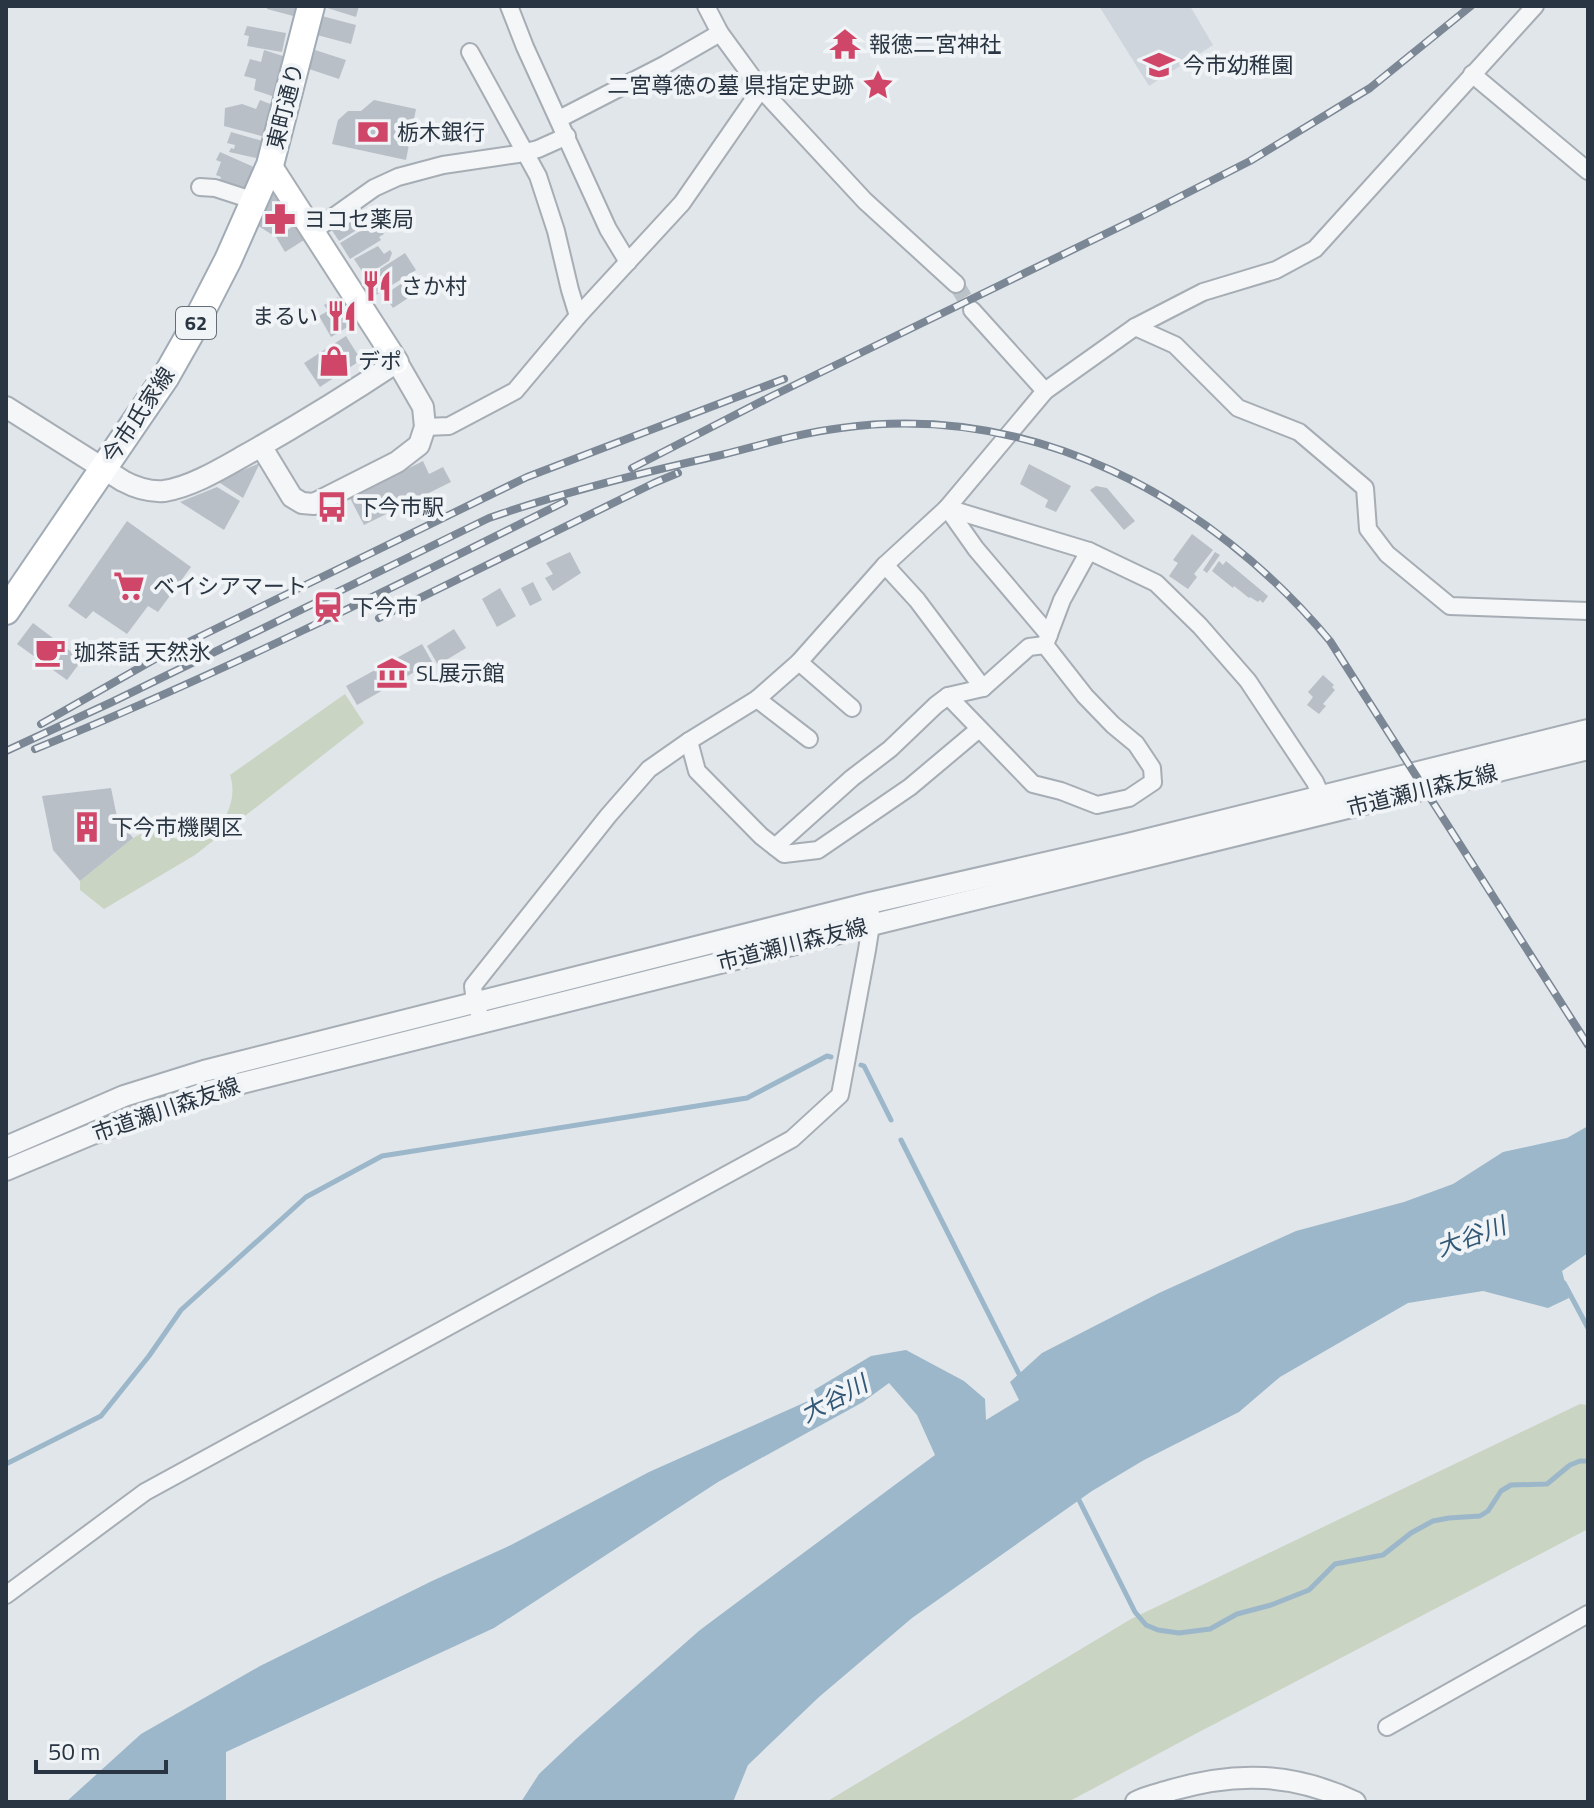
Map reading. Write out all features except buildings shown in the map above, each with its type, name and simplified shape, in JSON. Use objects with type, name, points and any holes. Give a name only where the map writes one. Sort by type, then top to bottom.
[{"type":"main road","name":"東町通り","points":[[311,6],[270,165],[397,362]]},
{"type":"main road","name":"今市氏家線","points":[[6,611],[165,378],[255,201],[270,165]]},
{"type":"street","points":[[509,6],[608,229],[628,262]]},
{"type":"street","points":[[706,6],[720,33],[761,89],[865,201],[956,284]]},
{"type":"street","points":[[479,1012],[473,986],[649,769],[757,699],[799,662],[885,565],[947,508],[1045,391],[1135,327],[1203,292],[1276,270],[1315,249],[1535,6]]},
{"type":"street","points":[[559,119],[720,33]]},
{"type":"street","points":[[470,52],[538,176],[578,316]]},
{"type":"street","points":[[1472,74],[1588,171]]},
{"type":"street","points":[[425,427],[449,426],[515,391],[578,316],[682,203],[761,89]]},
{"type":"street","points":[[312,232],[374,188],[398,177],[443,165],[526,152],[567,136]]},
{"type":"street","points":[[200,187],[215,188],[255,201]]},
{"type":"street","points":[[972,310],[1045,391]]},
{"type":"street","points":[[1135,327],[1175,345],[1238,408],[1299,432],[1365,488],[1368,529],[1387,554],[1450,606],[1588,611]]},
{"type":"street","points":[[6,407],[136,488],[154,491],[167,490],[217,471],[303,422],[397,362],[423,407],[425,427],[419,445],[397,462],[314,504],[302,503],[292,497],[261,446]]},
{"type":"street","points":[[947,508],[1089,551],[1156,583],[1200,626],[1248,681],[1315,782],[1321,796]]},
{"type":"street","points":[[947,508],[1047,640],[1085,696],[1136,744],[1152,768],[1153,782],[1129,798],[1097,805],[1033,784],[948,696]]},
{"type":"street","points":[[775,847],[852,778],[890,749],[936,705],[948,696],[983,688],[1029,647],[1047,640],[1062,600],[1089,551]]},
{"type":"street","points":[[885,565],[917,600],[983,688]]},
{"type":"street","points":[[799,662],[852,708]]},
{"type":"street","points":[[757,699],[809,739]]},
{"type":"street","points":[[689,741],[697,771],[761,836],[784,854],[818,850],[910,787],[979,729]]},
{"type":"street","name":"市道瀬川森友線","points":[[6,1170],[92,1134],[210,1091],[870,903],[1128,844],[1588,730]]},
{"type":"street","name":"市道瀬川森友線","points":[[6,1147],[124,1096],[204,1071],[871,925],[1588,749]]},
{"type":"street","points":[[6,1595],[145,1492],[792,1139],[840,1095],[871,925],[870,903]]},
{"type":"street","points":[[1387,1727],[1588,1614]]},
{"type":"street","points":[[1136,1802],[1205,1781],[1257,1777],[1304,1782],[1355,1802]]},
{"type":"shaded area","name":"今市幼稚園","points":[[1099,6],[1190,6],[1213,45],[1149,86]]},
{"type":"green space","points":[[345,694],[364,723],[195,855],[104,909],[80,890],[80,881],[133,838],[156,826],[177,839],[190,840],[213,831],[222,822],[232,800],[230,775]]},
{"type":"green space","points":[[1580,1404],[1588,1405],[1588,1529],[1068,1802],[826,1802],[1131,1619]]},
{"type":"water","name":"大谷川","points":[[1588,1126],[1588,1253],[1562,1271],[1569,1298],[1548,1308],[1483,1291],[1408,1303],[1280,1377],[1239,1412],[1144,1460],[1092,1491],[912,1618],[819,1697],[748,1765],[733,1802],[521,1802],[539,1774],[700,1630],[935,1455],[917,1415],[889,1383],[863,1402],[718,1482],[494,1628],[226,1752],[226,1802],[66,1802],[141,1734],[260,1666],[511,1545],[649,1472],[817,1397],[814,1390],[871,1356],[906,1350],[964,1381],[985,1399],[986,1420],[1019,1400],[1010,1382],[1042,1353],[1159,1293],[1296,1231],[1404,1202],[1453,1184],[1503,1152],[1567,1138]]},
{"type":"waterway","points":[[6,1464],[101,1416],[181,1310],[306,1197],[382,1156],[747,1098],[827,1056],[831,1057]]},
{"type":"waterway","points":[[861,1065],[891,1120]]},
{"type":"waterway","points":[[901,1140],[1022,1380]]},
{"type":"waterway","points":[[1564,1283],[1588,1328]]},
{"type":"waterway","points":[[1079,1500],[1135,1612],[1146,1625],[1179,1633],[1210,1629],[1237,1614],[1309,1590],[1335,1564],[1383,1555],[1411,1533],[1433,1521],[1480,1516],[1488,1511],[1501,1491],[1511,1485],[1547,1484],[1570,1465],[1588,1461]]},
{"type":"tunnel","points":[[956,284],[972,310]]},
{"type":"railway","points":[[632,468],[1250,161],[1370,88],[1471,6]]},
{"type":"railway","points":[[41,724],[162,655],[527,477],[784,379]]},
{"type":"railway","points":[[6,751],[489,518],[631,476],[825,430],[912,424],[981,430],[1048,446],[1112,471],[1173,503],[1230,543],[1282,589],[1330,641],[1588,1045]]},
{"type":"railway","points":[[379,618],[678,473]]},
{"type":"railway","points":[[35,749],[236,662],[564,502]]},
{"type":"place","name":"報徳二宮神社","points":[[845,44]]},
{"type":"place","name":"今市幼稚園","points":[[1159,65]]},
{"type":"place","name":"二宮尊徳の墓 県指定史跡","points":[[878,85]]},
{"type":"place","name":"栃木銀行","points":[[373,132]]},
{"type":"place","name":"ヨコセ薬局","points":[[280,219]]},
{"type":"place","name":"さか村","points":[[377,286]]},
{"type":"place","name":"まるい","points":[[342,316]]},
{"type":"place","name":"デポ","points":[[334,361]]},
{"type":"place","name":"下今市駅","points":[[332,507]]},
{"type":"place","name":"ベイシアマート","points":[[129,586]]},
{"type":"place","name":"下今市","points":[[328,607]]},
{"type":"place","name":"珈茶話 天然氷","points":[[50,652]]},
{"type":"place","name":"SL展示館","points":[[392,673]]},
{"type":"place","name":"下今市機関区","points":[[87,827]]}]
